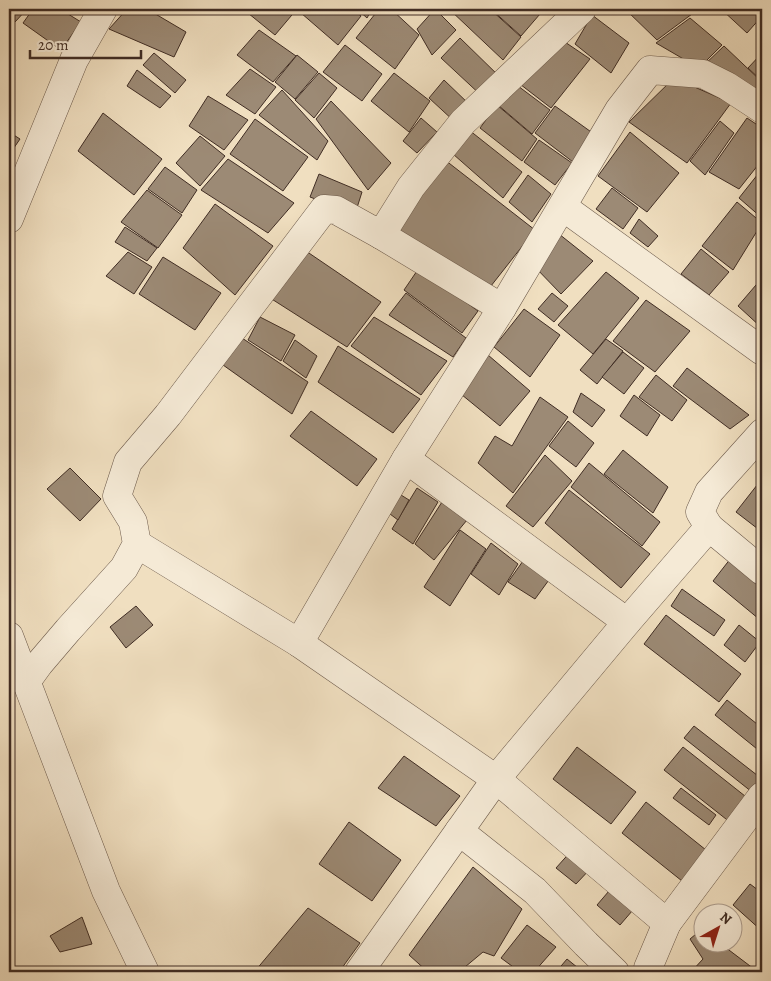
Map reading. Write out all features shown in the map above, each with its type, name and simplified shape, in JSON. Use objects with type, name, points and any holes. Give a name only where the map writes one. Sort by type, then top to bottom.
[{"type":"street","points":[[9,220],[74,60],[103,9]]},
{"type":"street","points":[[381,234],[411,187],[463,122],[582,9]]},
{"type":"street","points":[[299,643],[406,459],[502,308],[619,110],[650,70],[703,74],[727,86],[762,109]]},
{"type":"street","points":[[563,207],[762,351]]},
{"type":"street","points":[[26,682],[68,630],[124,568],[137,544],[134,522],[117,496],[128,462],[168,415],[324,210],[336,210],[381,234],[502,308]]},
{"type":"street","points":[[762,433],[708,492],[700,512],[709,527],[762,571]]},
{"type":"street","points":[[406,459],[627,622]]},
{"type":"street","points":[[359,972],[496,779],[709,527]]},
{"type":"street","points":[[137,544],[299,643],[496,779],[667,923]]},
{"type":"street","points":[[9,636],[106,891],[145,972]]},
{"type":"street","points":[[649,972],[648,968],[667,923],[762,796]]},
{"type":"street","points":[[459,831],[535,890],[615,972]]},
{"type":"building","points":[[9,9],[27,9],[15,22],[9,16]]},
{"type":"building","points":[[33,9],[60,9],[81,22],[61,50],[23,23]]},
{"type":"building","points":[[127,9],[147,9],[186,32],[174,57],[109,29]]},
{"type":"building","points":[[243,9],[297,9],[275,35]]},
{"type":"building","points":[[304,9],[352,9],[361,16],[338,45],[301,13]]},
{"type":"building","points":[[357,9],[372,9],[367,18]]},
{"type":"building","points":[[379,9],[391,9],[419,35],[395,69],[356,38]]},
{"type":"building","points":[[435,9],[456,30],[432,55],[417,29]]},
{"type":"building","points":[[449,9],[490,9],[521,37],[503,60]]},
{"type":"building","points":[[491,9],[535,9],[540,14],[521,36]]},
{"type":"building","points":[[625,9],[693,9],[696,11],[657,40]]},
{"type":"building","points":[[721,9],[762,9],[762,16],[747,33]]},
{"type":"building","points":[[592,15],[629,43],[611,73],[575,44]]},
{"type":"building","points":[[690,18],[722,45],[699,68],[656,43]]},
{"type":"building","points":[[259,30],[296,56],[273,82],[237,55]]},
{"type":"building","points":[[460,38],[502,79],[484,98],[441,58]]},
{"type":"building","points":[[559,38],[590,59],[551,108],[516,81]]},
{"type":"building","points":[[345,45],[382,74],[362,101],[323,72]]},
{"type":"building","points":[[724,46],[762,82],[762,88],[751,101],[702,67]]},
{"type":"building","points":[[154,53],[186,80],[175,93],[143,65]]},
{"type":"building","points":[[762,53],[762,81],[748,68]]},
{"type":"building","points":[[297,55],[318,72],[295,99],[275,82]]},
{"type":"building","points":[[250,69],[276,87],[255,114],[226,95]]},
{"type":"building","points":[[137,70],[171,96],[160,108],[127,86]]},
{"type":"building","points":[[319,73],[337,88],[314,118],[295,100]]},
{"type":"building","points":[[394,73],[430,101],[409,132],[371,101]]},
{"type":"building","points":[[674,78],[731,103],[687,163],[629,122]]},
{"type":"building","points":[[444,80],[470,105],[455,122],[429,98]]},
{"type":"building","points":[[514,83],[550,110],[532,134],[498,105]]},
{"type":"building","points":[[282,90],[328,141],[317,160],[259,115]]},
{"type":"building","points":[[208,96],[248,120],[224,150],[189,126]]},
{"type":"building","points":[[331,101],[391,163],[368,190],[316,119]]},
{"type":"building","points":[[497,105],[537,139],[522,161],[480,128]]},
{"type":"building","points":[[555,106],[594,134],[573,162],[535,133]]},
{"type":"building","points":[[103,113],[162,159],[134,195],[78,151]]},
{"type":"building","points":[[421,118],[437,132],[417,153],[403,141]]},
{"type":"building","points":[[747,118],[762,128],[762,160],[739,189],[709,172]]},
{"type":"building","points":[[255,119],[308,157],[283,191],[230,154]]},
{"type":"building","points":[[720,121],[734,133],[705,175],[690,161]]},
{"type":"building","points":[[469,130],[522,172],[503,198],[453,154]]},
{"type":"building","points":[[9,132],[20,139],[9,155]]},
{"type":"building","points":[[630,132],[679,173],[647,212],[598,176]]},
{"type":"building","points":[[200,136],[225,156],[200,186],[176,163]]},
{"type":"building","points":[[539,140],[572,163],[555,185],[524,162]]},
{"type":"building","points":[[228,159],[294,203],[268,233],[201,190]]},
{"type":"building","points":[[445,160],[535,230],[487,291],[396,232]]},
{"type":"building","points":[[165,167],[197,190],[182,213],[148,189]]},
{"type":"building","points":[[762,169],[762,218],[739,198]]},
{"type":"building","points":[[319,174],[362,192],[355,214],[310,197]]},
{"type":"building","points":[[528,175],[551,194],[532,222],[509,202]]},
{"type":"building","points":[[612,188],[638,208],[623,229],[596,209]]},
{"type":"building","points":[[147,190],[182,215],[158,248],[121,222]]},
{"type":"building","points":[[737,202],[762,223],[733,270],[702,246]]},
{"type":"building","points":[[215,204],[273,246],[235,295],[183,248]]},
{"type":"building","points":[[639,219],[658,236],[648,247],[630,233]]},
{"type":"building","points":[[125,227],[157,248],[147,261],[115,242]]},
{"type":"building","points":[[559,234],[593,261],[561,294],[533,265]]},
{"type":"building","points":[[303,249],[381,302],[347,347],[267,296]]},
{"type":"building","points":[[701,249],[729,272],[709,295],[681,274]]},
{"type":"building","points":[[128,252],[152,267],[134,294],[106,276]]},
{"type":"building","points":[[163,257],[221,293],[195,330],[139,294]]},
{"type":"building","points":[[419,268],[478,311],[462,333],[404,290]]},
{"type":"building","points":[[606,272],[639,298],[593,354],[558,325]]},
{"type":"building","points":[[762,278],[762,328],[738,306]]},
{"type":"building","points":[[406,293],[466,338],[453,357],[389,315]]},
{"type":"building","points":[[552,293],[568,306],[554,322],[538,309]]},
{"type":"building","points":[[646,300],[690,331],[655,372],[613,341]]},
{"type":"building","points":[[524,309],[560,335],[530,377],[494,347]]},
{"type":"building","points":[[260,317],[295,335],[281,361],[248,340]]},
{"type":"building","points":[[374,317],[447,361],[421,395],[351,346]]},
{"type":"building","points":[[236,334],[308,382],[292,414],[216,360]]},
{"type":"building","points":[[606,339],[623,351],[597,384],[580,370]]},
{"type":"building","points":[[295,340],[317,356],[306,378],[283,361]]},
{"type":"building","points":[[338,346],[420,399],[393,433],[318,382]]},
{"type":"building","points":[[481,349],[530,391],[500,426],[456,390]]},
{"type":"building","points":[[623,352],[644,368],[624,394],[602,377]]},
{"type":"building","points":[[687,368],[749,415],[730,429],[673,386]]},
{"type":"building","points":[[656,375],[687,400],[672,421],[639,397]]},
{"type":"building","points":[[581,393],[605,410],[592,427],[573,412]]},
{"type":"building","points":[[634,395],[660,415],[647,436],[620,416]]},
{"type":"building","points":[[540,397],[568,417],[513,493],[478,463],[495,436],[512,446]]},
{"type":"building","points":[[311,411],[377,459],[357,486],[290,436]]},
{"type":"building","points":[[568,421],[594,443],[576,467],[549,446]]},
{"type":"building","points":[[623,450],[668,487],[653,513],[604,474]]},
{"type":"building","points":[[545,455],[572,481],[533,527],[506,506]]},
{"type":"building","points":[[589,463],[660,522],[642,546],[571,487]]},
{"type":"building","points":[[70,468],[101,499],[80,521],[47,489]]},
{"type":"building","points":[[761,480],[762,482],[762,532],[736,512]]},
{"type":"building","points":[[417,488],[438,502],[413,544],[392,529]]},
{"type":"building","points":[[393,490],[409,500],[398,520],[382,508]]},
{"type":"building","points":[[569,490],[650,554],[621,588],[545,523]]},
{"type":"building","points":[[442,502],[467,520],[434,560],[415,544]]},
{"type":"building","points":[[460,530],[486,549],[450,606],[424,587]]},
{"type":"building","points":[[491,543],[518,564],[499,595],[471,574]]},
{"type":"building","points":[[528,554],[554,573],[535,599],[508,582]]},
{"type":"building","points":[[731,558],[762,583],[762,615],[759,619],[713,581]]},
{"type":"building","points":[[682,589],[725,620],[714,636],[671,606]]},
{"type":"building","points":[[136,606],[153,625],[126,648],[110,627]]},
{"type":"building","points":[[666,615],[741,674],[719,702],[644,644]]},
{"type":"building","points":[[739,625],[760,642],[745,662],[724,645]]},
{"type":"building","points":[[727,700],[762,728],[762,753],[715,715]]},
{"type":"building","points":[[694,726],[762,779],[752,792],[684,738]]},
{"type":"building","points":[[577,747],[636,792],[611,824],[553,779]]},
{"type":"building","points":[[683,747],[750,800],[731,823],[664,770]]},
{"type":"building","points":[[404,756],[460,796],[436,826],[378,788]]},
{"type":"building","points":[[681,788],[716,815],[709,825],[673,798]]},
{"type":"building","points":[[646,802],[711,854],[687,885],[622,833]]},
{"type":"building","points":[[349,822],[401,860],[372,901],[319,864]]},
{"type":"building","points":[[573,849],[592,867],[576,884],[556,868]]},
{"type":"building","points":[[473,867],[522,909],[494,956],[483,952],[459,972],[428,972],[409,955]]},
{"type":"building","points":[[615,884],[639,903],[620,925],[597,905]]},
{"type":"building","points":[[750,884],[762,893],[762,931],[744,915],[744,904],[734,904]]},
{"type":"building","points":[[308,908],[360,943],[339,972],[255,971]]},
{"type":"building","points":[[82,917],[92,944],[60,952],[50,936]]},
{"type":"building","points":[[527,925],[556,947],[534,972],[520,972],[501,958]]},
{"type":"building","points":[[694,936],[694,945],[690,939]]},
{"type":"building","points":[[700,954],[734,954],[758,972],[691,972],[703,959]]},
{"type":"building","points":[[567,959],[583,972],[556,972]]}]
